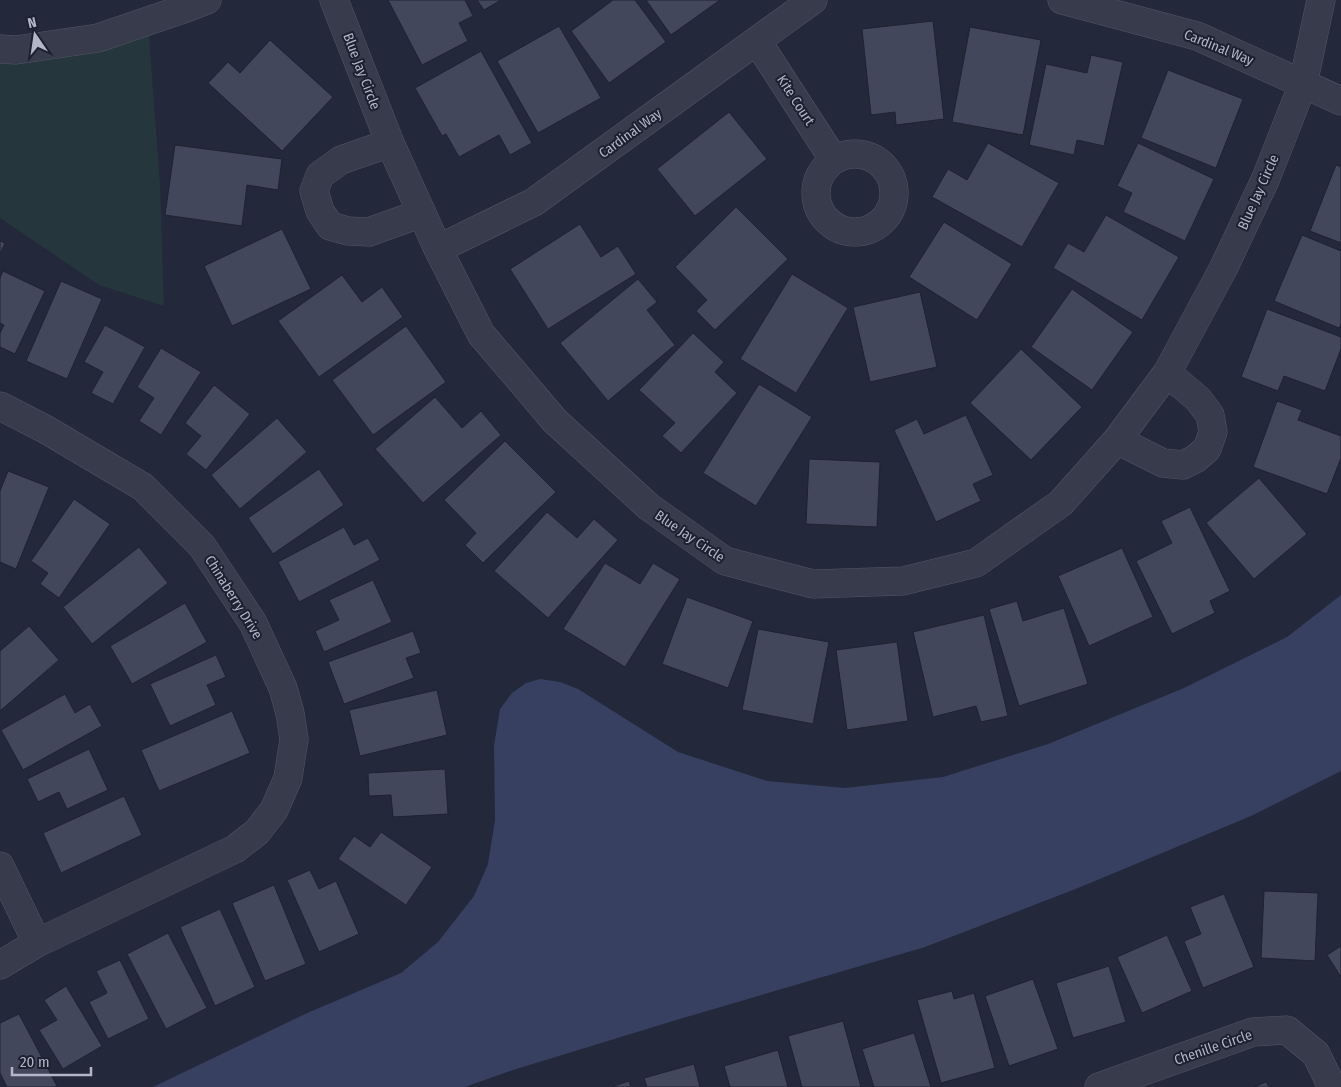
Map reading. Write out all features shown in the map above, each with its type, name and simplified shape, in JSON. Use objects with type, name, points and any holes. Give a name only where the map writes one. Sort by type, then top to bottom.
[{"type":"street","points":[[0,49],[16,50],[98,38],[189,8],[207,0]]},
{"type":"street","name":"Blue Jay Circle","points":[[334,0],[390,143],[438,249],[480,334],[555,421],[649,507],[725,561],[813,584],[903,581],[976,563],[1061,504],[1117,440],[1167,373],[1223,269],[1266,178],[1303,84],[1321,0]]},
{"type":"street","name":"Cardinal Way","points":[[438,249],[534,202],[813,0]]},
{"type":"street","name":"Cardinal Way","points":[[1062,0],[1197,36],[1341,100]]},
{"type":"street","name":"Kite Court","points":[[757,41],[834,160]]},
{"type":"street","points":[[390,143],[341,160],[320,175],[314,191],[320,211],[330,226],[348,231],[369,232],[422,213]]},
{"type":"street","points":[[1117,440],[1163,463],[1183,465],[1207,450],[1213,432],[1210,415],[1198,399],[1167,373]]},
{"type":"street","name":"Chinaberry Drive","points":[[0,406],[46,429],[144,487],[202,546],[253,623],[283,688],[290,713],[294,739],[288,778],[274,810],[256,832],[235,849],[37,943],[0,965]]},
{"type":"street","points":[[0,866],[37,943]]},
{"type":"street","name":"Chenille Circle","points":[[1099,1087],[1253,1032],[1287,1030],[1316,1054],[1332,1087]]},
{"type":"shaded area","points":[[148,22],[160,184],[164,306],[99,285],[0,218],[0,49]]},
{"type":"water","points":[[1341,595],[1341,771],[1251,816],[1078,888],[925,947],[673,1021],[513,1070],[465,1087],[153,1087],[305,1014],[401,973],[438,942],[474,896],[488,864],[495,820],[494,746],[500,709],[512,693],[526,683],[540,679],[560,682],[578,689],[678,752],[767,781],[845,788],[943,777],[1048,744],[1184,688],[1287,637]]},
{"type":"building","points":[[388,0],[465,0],[473,16],[459,23],[468,41],[422,65]]},
{"type":"building","points":[[477,0],[501,0],[484,10]]},
{"type":"building","points":[[613,0],[635,0],[666,42],[609,83],[571,31]]},
{"type":"building","points":[[646,0],[720,0],[671,35]]},
{"type":"building","points":[[933,21],[944,119],[896,125],[895,112],[871,115],[862,29]]},
{"type":"building","points":[[559,26],[601,98],[538,133],[497,61]]},
{"type":"building","points":[[970,27],[1041,40],[1023,135],[952,122]]},
{"type":"building","points":[[270,40],[333,97],[282,151],[208,83],[228,62],[240,73]]},
{"type":"building","points":[[481,51],[532,143],[510,155],[499,135],[459,157],[446,134],[442,136],[415,88]]},
{"type":"building","points":[[1091,55],[1123,62],[1104,146],[1077,140],[1074,155],[1029,145],[1046,64],[1087,73]]},
{"type":"building","points":[[1168,70],[1243,99],[1216,168],[1141,138]]},
{"type":"building","points":[[729,112],[767,159],[695,216],[657,169]]},
{"type":"building","points":[[988,143],[1059,183],[1022,247],[932,197],[948,169],[967,180]]},
{"type":"building","points":[[1138,143],[1214,179],[1185,241],[1123,212],[1132,193],[1117,186]]},
{"type":"building","points":[[175,145],[282,159],[278,190],[247,185],[242,226],[165,215]]},
{"type":"building","points":[[1336,165],[1341,167],[1341,243],[1310,231]]},
{"type":"building","points":[[736,207],[788,259],[715,330],[696,311],[707,300],[675,267]]},
{"type":"building","points":[[1106,215],[1179,257],[1142,320],[1053,268],[1068,243],[1084,252]]},
{"type":"building","points":[[944,222],[1012,264],[977,320],[909,277]]},
{"type":"building","points":[[580,224],[601,257],[618,246],[636,274],[548,329],[510,269]]},
{"type":"building","points":[[282,229],[311,289],[232,326],[204,266]]},
{"type":"building","points":[[1302,235],[1341,251],[1341,324],[1339,328],[1274,301]]},
{"type":"building","points":[[0,241],[5,243],[0,254]]},
{"type":"building","points":[[3,271],[45,291],[15,354],[0,347],[0,333],[4,325],[0,323],[0,278]]},
{"type":"building","points":[[792,274],[848,308],[796,393],[740,359]]},
{"type":"building","points":[[342,275],[362,302],[382,287],[403,317],[319,377],[278,321]]},
{"type":"building","points":[[638,279],[657,302],[647,310],[675,345],[608,401],[560,343]]},
{"type":"building","points":[[61,281],[102,299],[67,379],[26,361]]},
{"type":"building","points":[[1072,289],[1133,332],[1092,390],[1031,347]]},
{"type":"building","points":[[920,292],[937,367],[870,382],[853,307]]},
{"type":"building","points":[[1267,309],[1341,337],[1341,349],[1325,391],[1284,376],[1278,391],[1241,377]]},
{"type":"building","points":[[105,325],[145,347],[113,404],[91,393],[103,372],[84,362]]},
{"type":"building","points":[[406,326],[446,382],[373,435],[332,380]]},
{"type":"building","points":[[693,333],[724,362],[715,372],[737,393],[681,453],[662,436],[675,423],[639,390]]},
{"type":"building","points":[[161,348],[201,372],[161,435],[139,421],[154,398],[137,387]]},
{"type":"building","points":[[1021,349],[1082,407],[1031,460],[970,403]]},
{"type":"building","points":[[759,384],[812,417],[756,506],[703,473]]},
{"type":"building","points":[[214,385],[250,414],[206,470],[186,454],[201,436],[185,423]]},
{"type":"building","points":[[435,397],[462,428],[481,411],[501,435],[423,503],[375,449]]},
{"type":"building","points":[[1277,401],[1302,410],[1298,420],[1341,436],[1341,458],[1327,494],[1253,467]]},
{"type":"building","points":[[966,415],[993,475],[973,484],[981,501],[936,522],[894,430],[917,419],[924,434]]},
{"type":"building","points":[[277,418],[307,452],[240,509],[211,475]]},
{"type":"building","points":[[505,441],[556,492],[483,563],[465,545],[476,533],[444,500]]},
{"type":"building","points":[[809,459],[880,462],[877,527],[806,524]]},
{"type":"building","points":[[319,469],[344,505],[273,554],[248,518]]},
{"type":"building","points":[[8,471],[49,487],[16,569],[0,562],[0,491]]},
{"type":"building","points":[[1259,478],[1307,534],[1254,579],[1206,523]]},
{"type":"building","points":[[74,499],[110,524],[59,598],[40,584],[48,573],[31,561]]},
{"type":"building","points":[[1190,507],[1230,591],[1210,601],[1215,613],[1172,634],[1136,561],[1172,543],[1161,521]]},
{"type":"building","points":[[547,512],[577,538],[594,519],[618,540],[548,618],[494,571]]},
{"type":"building","points":[[344,527],[354,545],[368,538],[380,560],[299,602],[278,562]]},
{"type":"building","points":[[139,547],[168,583],[92,644],[63,607]]},
{"type":"building","points":[[1122,548],[1153,617],[1089,646],[1058,576]]},
{"type":"building","points":[[605,563],[640,584],[653,563],[680,579],[625,667],[563,629]]},
{"type":"building","points":[[373,580],[392,622],[324,652],[315,631],[339,620],[329,600]]},
{"type":"building","points":[[687,597],[753,621],[728,688],[662,664]]},
{"type":"building","points":[[1017,601],[1023,621],[1064,608],[1088,684],[1019,706],[989,609]]},
{"type":"building","points":[[185,603],[207,642],[132,684],[110,646]]},
{"type":"building","points":[[984,615],[1008,716],[981,722],[976,706],[933,717],[913,632]]},
{"type":"building","points":[[29,626],[59,660],[0,711],[0,651]]},
{"type":"building","points":[[758,629],[829,642],[813,724],[742,710]]},
{"type":"building","points":[[413,631],[421,653],[406,658],[414,678],[344,704],[328,662]]},
{"type":"building","points":[[897,642],[908,721],[847,730],[836,650]]},
{"type":"building","points":[[216,655],[226,677],[207,685],[216,705],[170,726],[150,684]]},
{"type":"building","points":[[437,690],[447,735],[360,756],[349,710]]},
{"type":"building","points":[[65,694],[75,713],[90,704],[102,726],[23,770],[1,730]]},
{"type":"building","points":[[232,711],[250,753],[159,791],[141,750]]},
{"type":"building","points":[[89,749],[108,790],[67,809],[59,792],[38,802],[27,779]]},
{"type":"building","points":[[445,769],[448,814],[393,817],[391,795],[369,796],[368,773]]},
{"type":"building","points":[[124,796],[142,835],[61,873],[43,833]]},
{"type":"building","points":[[381,832],[432,867],[406,905],[338,859],[354,836],[370,847]]},
{"type":"building","points":[[310,870],[319,889],[336,881],[359,934],[319,952],[287,880]]},
{"type":"building","points":[[274,885],[306,964],[265,981],[232,903]]},
{"type":"building","points":[[1264,891],[1318,893],[1315,961],[1261,958]]},
{"type":"building","points":[[1224,894],[1254,967],[1203,988],[1184,941],[1201,934],[1190,907]]},
{"type":"building","points":[[220,909],[255,987],[215,1006],[180,927]]},
{"type":"building","points":[[168,933],[207,1008],[166,1029],[127,954]]},
{"type":"building","points":[[1167,935],[1192,991],[1142,1013],[1117,957]]},
{"type":"building","points":[[1341,946],[1341,977],[1327,955]]},
{"type":"building","points":[[120,960],[149,1019],[108,1039],[89,1002],[107,993],[96,971]]},
{"type":"building","points":[[1109,966],[1126,1022],[1073,1038],[1056,983]]},
{"type":"building","points":[[1033,979],[1058,1049],[1009,1066],[985,996]]},
{"type":"building","points":[[66,986],[102,1046],[63,1069],[39,1030],[57,1020],[44,1000]]},
{"type":"building","points":[[952,991],[954,999],[974,993],[995,1068],[941,1083],[917,1000]]},
{"type":"building","points":[[19,1014],[57,1086],[7,1087],[0,1073],[0,1023]]},
{"type":"building","points":[[843,1021],[861,1087],[802,1087],[788,1036]]},
{"type":"building","points":[[914,1033],[931,1087],[874,1087],[862,1049]]},
{"type":"building","points":[[778,1050],[788,1087],[730,1087],[724,1066]]},
{"type":"building","points":[[694,1064],[700,1087],[647,1087],[644,1078]]},
{"type":"building","points":[[629,1081],[631,1087],[611,1087]]},
{"type":"building","points":[[1266,1082],[1269,1087],[1254,1087]]}]
